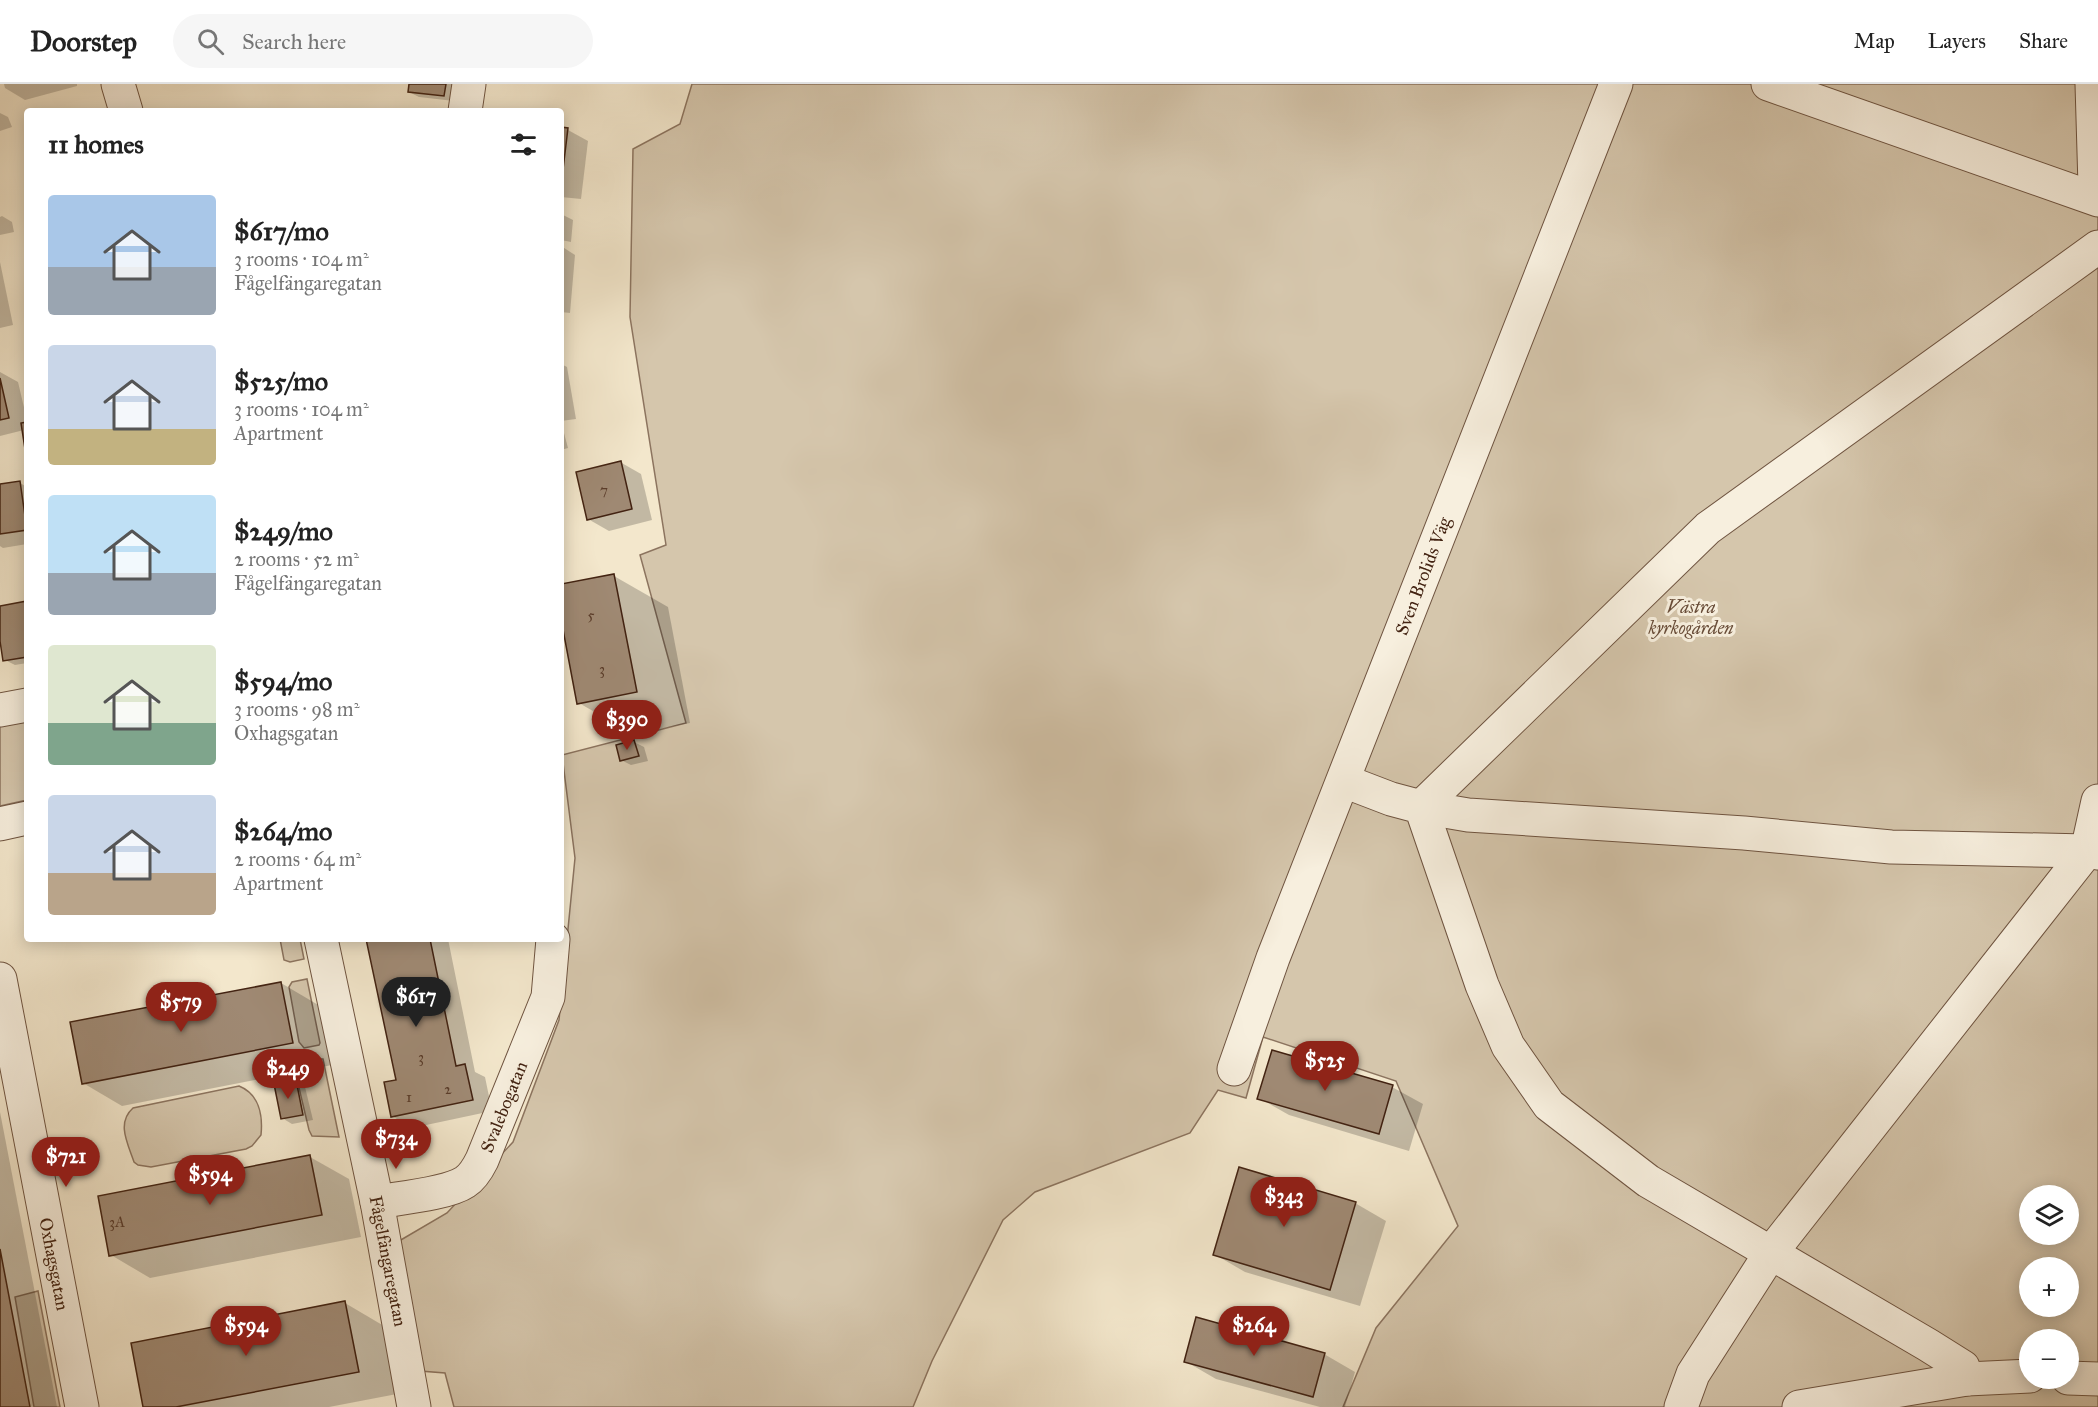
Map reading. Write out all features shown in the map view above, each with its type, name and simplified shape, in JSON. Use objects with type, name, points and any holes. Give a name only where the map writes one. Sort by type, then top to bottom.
[{"type":"street","points":[[118,84],[125,108]]},
{"type":"street","points":[[465,108],[469,84]]},
{"type":"street","name":"Sven Brolids Väg","points":[[1234,1069],[1273,958],[1616,84]]},
{"type":"street","points":[[1768,84],[2098,200]]},
{"type":"street","points":[[2092,84],[2095,186],[2098,187]]},
{"type":"street","points":[[1421,807],[1708,528],[2098,247]]},
{"type":"street","points":[[0,710],[24,706]]},
{"type":"street","points":[[1344,781],[1391,800],[1468,815],[1736,832],[1891,847],[2092,852]]},
{"type":"street","points":[[1681,1407],[1693,1374],[1770,1254],[2092,852],[2098,801]]},
{"type":"street","points":[[1421,807],[1482,985],[1508,1046],[1549,1105],[1648,1181],[1963,1367],[1967,1379]]},
{"type":"street","points":[[0,824],[24,819]]},
{"type":"street","name":"Fågelfängaregatan","points":[[322,942],[377,1202],[414,1407]]},
{"type":"street","name":"Svalebogatan","points":[[377,1202],[441,1191],[464,1183],[475,1173],[548,997],[553,942]]},
{"type":"street","name":"Oxhagsgatan","points":[[0,979],[82,1407]]},
{"type":"street","points":[[1799,1407],[1967,1379],[2019,1377]]},
{"type":"street","points":[[2079,1378],[2098,1379]]},
{"type":"green space","name":"Västra kyrkogården","points":[[692,84],[2098,84],[2098,1407],[1343,1407],[1376,1328],[1458,1226],[1396,1081],[1263,1037],[1246,1098],[1218,1090],[1190,1133],[1035,1192],[1003,1220],[932,1361],[913,1407],[454,1407],[445,1373],[420,1371],[394,1244],[447,1213],[513,1142],[559,1020],[575,858],[564,754],[686,723],[640,555],[666,545],[630,317],[633,149],[680,124]]},
{"type":"green space","points":[[24,721],[24,801],[0,806],[0,725]]},
{"type":"green space","points":[[281,942],[301,942],[304,959],[290,962],[284,960]]},
{"type":"green space","points":[[307,979],[320,1043],[304,1048],[299,1042],[289,987],[292,982]]},
{"type":"green space","points":[[317,1059],[323,1059],[339,1137],[312,1136],[309,1130],[295,1071]]},
{"type":"green space","points":[[239,1086],[251,1094],[260,1113],[261,1135],[252,1146],[151,1167],[134,1162],[124,1127],[125,1120],[133,1108]]},
{"type":"green space","points":[[38,1291],[60,1407],[34,1407],[15,1297]]},
{"type":"building","points":[[409,84],[446,84],[444,96],[408,92]]},
{"type":"building","points":[[564,127],[568,128],[564,161]]},
{"type":"building","points":[[0,378],[9,418],[0,420]]},
{"type":"building","points":[[24,422],[24,442],[21,423]]},
{"type":"building","points":[[621,461],[632,509],[587,520],[576,472]]},
{"type":"building","points":[[20,481],[24,530],[0,534],[0,484]]},
{"type":"building","points":[[614,574],[637,692],[577,704],[564,635],[564,583]]},
{"type":"building","points":[[24,602],[24,658],[3,661],[0,641],[0,606]]},
{"type":"building","points":[[634,740],[639,756],[620,761],[616,745]]},
{"type":"building","points":[[367,942],[431,942],[456,1066],[465,1064],[473,1100],[391,1117],[384,1082],[396,1080]]},
{"type":"building","points":[[281,982],[293,1043],[82,1084],[70,1022]]},
{"type":"building","points":[[1272,1050],[1393,1085],[1379,1134],[1257,1099]]},
{"type":"building","points":[[296,1080],[303,1115],[281,1119],[274,1084]]},
{"type":"building","points":[[310,1155],[322,1215],[109,1256],[98,1196]]},
{"type":"building","points":[[1239,1167],[1356,1202],[1330,1290],[1213,1255]]},
{"type":"building","points":[[0,1249],[30,1407],[0,1407]]},
{"type":"building","points":[[345,1301],[359,1372],[176,1407],[143,1407],[131,1343]]},
{"type":"building","points":[[1196,1317],[1325,1353],[1313,1397],[1184,1362]]}]
